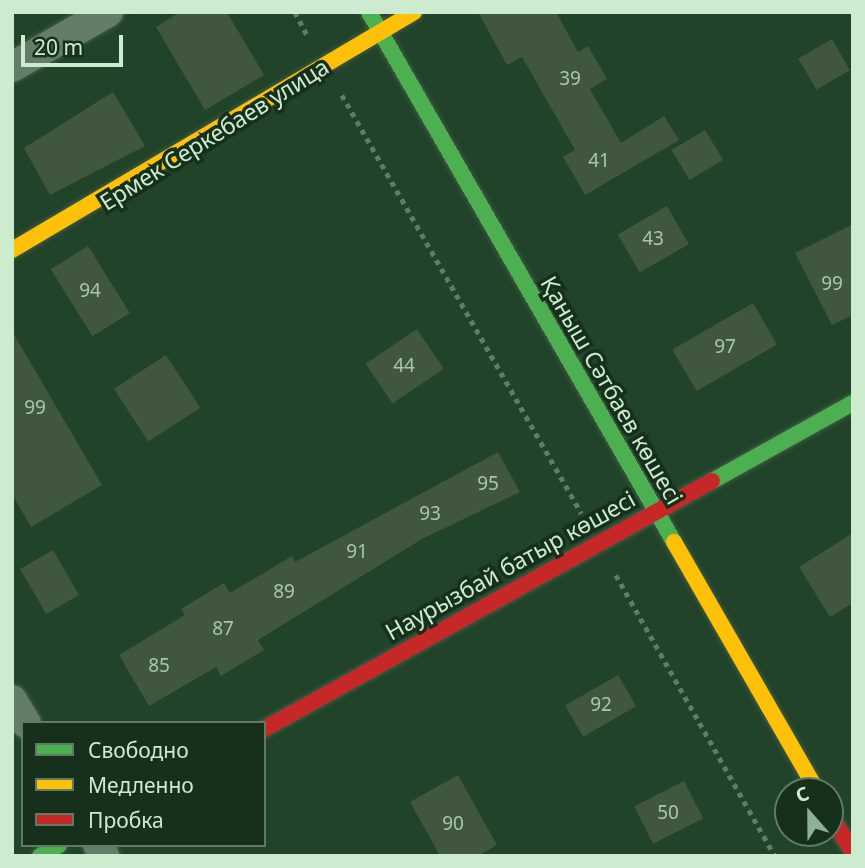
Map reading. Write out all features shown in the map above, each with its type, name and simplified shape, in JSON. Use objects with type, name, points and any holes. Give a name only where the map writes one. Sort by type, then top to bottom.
[{"type":"street","points":[[12,67],[108,12]]},
{"type":"street","name":"Қаныш Сәтбаев көшесі","points":[[369,12],[809,777]]},
{"type":"street","name":"Ермек Серкебаев улица","points":[[12,250],[414,12]]},
{"type":"street","name":"Наурызбай батыр көшесі","points":[[266,729],[655,509],[853,403]]},
{"type":"street","points":[[12,700],[25,721]]},
{"type":"street","points":[[844,838],[853,853]]},
{"type":"street","points":[[40,856],[56,847]]},
{"type":"path","points":[[295,12],[775,856]]},
{"type":"building","points":[[180,12],[227,12],[264,75],[205,110],[156,27]]},
{"type":"building","points":[[478,12],[556,12],[578,52],[588,46],[607,79],[590,89],[621,143],[664,116],[679,140],[585,195],[563,157],[575,150],[522,57],[507,65]]},
{"type":"building","points":[[832,39],[850,70],[816,90],[798,58]]},
{"type":"building","points":[[113,92],[145,146],[50,195],[24,148]]},
{"type":"building","points":[[705,130],[723,160],[690,180],[672,150]]},
{"type":"building","points":[[667,206],[689,244],[640,273],[618,234]]},
{"type":"building","points":[[853,224],[853,315],[832,325],[795,253]]},
{"type":"building","points":[[88,246],[130,313],[93,336],[51,269]]},
{"type":"building","points":[[753,303],[777,345],[696,391],[672,350]]},
{"type":"building","points":[[417,329],[444,369],[392,403],[366,364]]},
{"type":"building","points":[[12,331],[102,485],[31,527],[12,494]]},
{"type":"building","points":[[166,355],[200,408],[148,442],[114,389]]},
{"type":"building","points":[[498,452],[520,492],[422,539],[258,640],[264,650],[221,676],[216,667],[149,706],[119,655],[185,615],[181,609],[224,583],[230,593],[292,556],[295,562]]},
{"type":"building","points":[[853,533],[853,603],[830,617],[799,567]]},
{"type":"building","points":[[53,550],[79,595],[46,614],[20,569]]},
{"type":"building","points":[[618,675],[636,706],[583,737],[565,706]]},
{"type":"building","points":[[458,775],[497,845],[478,856],[440,856],[410,802]]},
{"type":"building","points":[[684,781],[703,818],[653,844],[634,806]]},
{"type":"traffic: fast","points":[[369,12],[674,542]]},
{"type":"traffic: fast","points":[[712,481],[853,403]]},
{"type":"traffic: fast","points":[[40,856],[56,847]]},
{"type":"traffic: slow","points":[[12,250],[414,12]]},
{"type":"traffic: slow","points":[[674,542],[809,777]]},
{"type":"traffic: jam","points":[[266,728],[712,481]]},
{"type":"traffic: jam","points":[[844,838],[853,853]]}]
